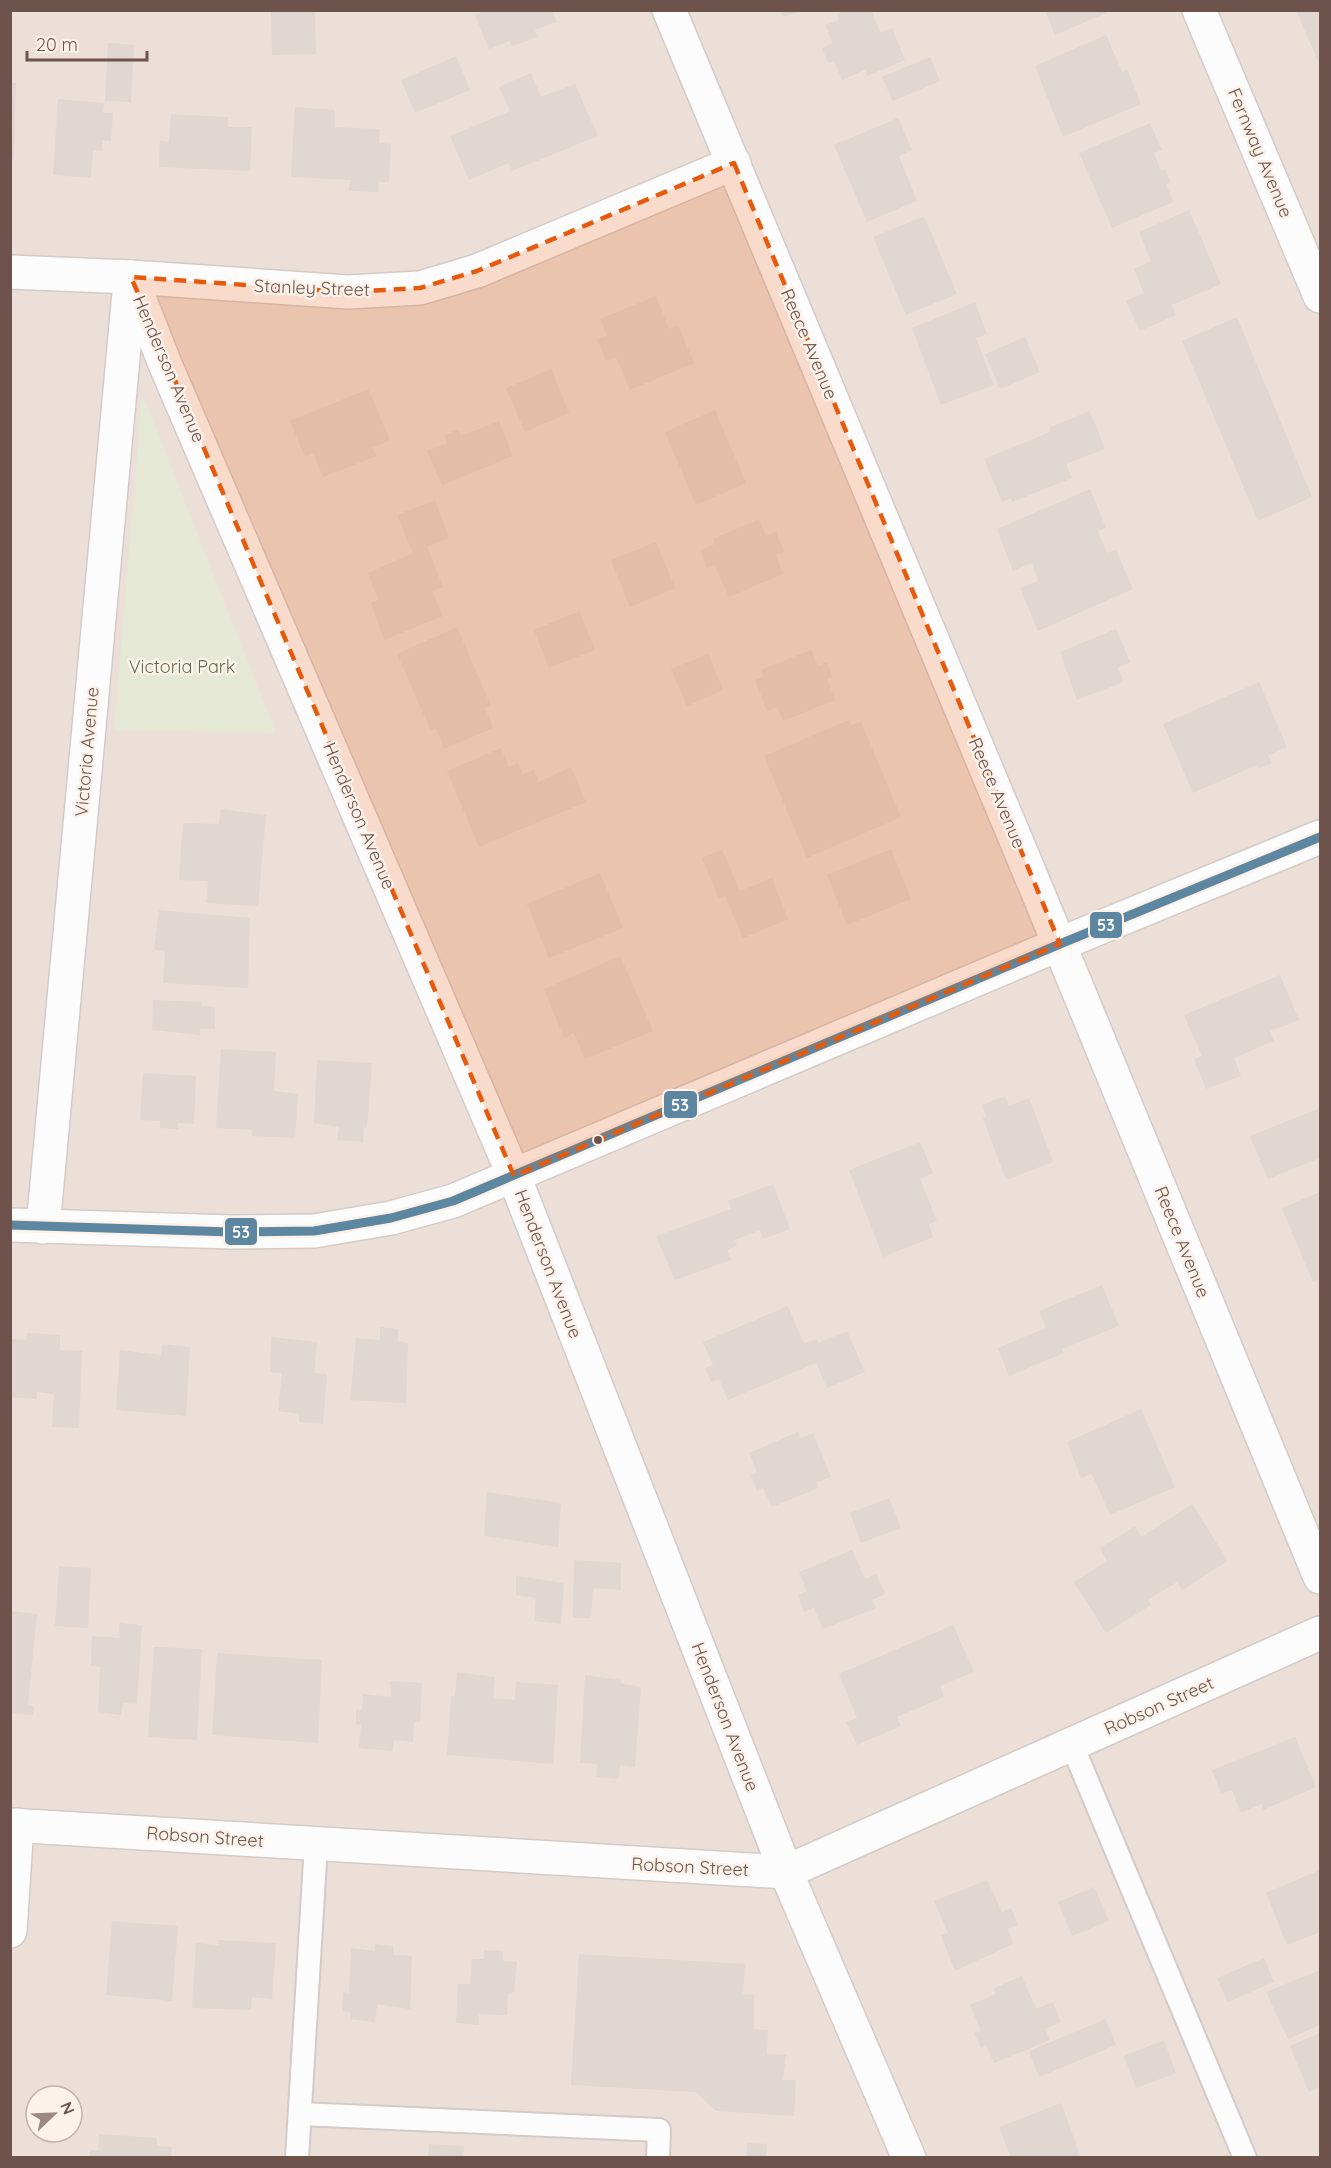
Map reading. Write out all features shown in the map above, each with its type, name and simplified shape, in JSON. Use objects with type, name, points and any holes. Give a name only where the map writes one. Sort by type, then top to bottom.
[{"type":"street","name":"Reece Avenue","points":[[669,10],[1060,944],[1320,1577]]},
{"type":"street","name":"Fernway Avenue","points":[[1199,10],[1320,296]]},
{"type":"street","name":"Stanley Street","points":[[10,272],[348,292],[420,288],[477,271],[734,163]]},
{"type":"street","name":"Henderson Avenue","points":[[131,278],[175,386],[514,1176],[786,1872],[909,2157]]},
{"type":"street","name":"Victoria Avenue","points":[[43,1227],[131,278]]},
{"type":"street","points":[[10,1225],[231,1232],[314,1232],[401,1215],[453,1201],[1060,944],[1320,837]]},
{"type":"street","name":"Robson Street","points":[[14,1825],[786,1872],[1320,1633]]},
{"type":"street","points":[[10,1931],[14,1825]]},
{"type":"lane","points":[[1072,1745],[1245,2157]]},
{"type":"lane","points":[[297,2157],[316,1844]]},
{"type":"lane","points":[[300,2114],[659,2130],[658,2157]]},
{"type":"highlighted area","points":[[734,163],[1060,944],[514,1176],[131,277],[348,292],[420,288],[477,271]]},
{"type":"shaded area","points":[[11,11],[1320,11],[1320,2157],[11,2158]]},
{"type":"green space","name":"Victoria Park","points":[[142,393],[276,733],[114,730]]},
{"type":"building","points":[[315,10],[316,54],[272,55],[271,12]]},
{"type":"building","points":[[479,10],[552,10],[557,22],[535,30],[537,37],[512,46],[510,41],[489,49],[475,15],[480,13]]},
{"type":"building","points":[[780,10],[799,10],[799,11],[783,17]]},
{"type":"building","points":[[846,10],[871,10],[880,32],[892,28],[905,60],[867,76],[865,70],[842,80],[834,61],[828,63],[822,48],[833,43],[825,25],[839,20],[837,14]]},
{"type":"building","points":[[1045,10],[1106,10],[1106,13],[1055,35]]},
{"type":"building","points":[[1320,10],[1320,66],[1297,12]]},
{"type":"building","points":[[1106,35],[1122,72],[1127,69],[1141,104],[1063,137],[1035,66]]},
{"type":"building","points":[[108,43],[134,45],[131,102],[105,101]]},
{"type":"building","points":[[456,56],[470,90],[415,113],[401,80]]},
{"type":"building","points":[[930,57],[940,81],[893,101],[882,77]]},
{"type":"building","points":[[531,73],[541,97],[575,84],[598,136],[512,171],[509,163],[469,180],[450,136],[510,111],[499,87]]},
{"type":"building","points":[[10,83],[16,83],[14,159],[10,160]]},
{"type":"building","points":[[58,99],[104,103],[103,113],[113,113],[111,141],[102,140],[102,151],[93,150],[91,178],[53,175]]},
{"type":"building","points":[[295,107],[335,110],[335,127],[380,129],[379,143],[391,144],[389,182],[379,182],[378,192],[349,191],[350,180],[291,177]]},
{"type":"building","points":[[171,114],[228,117],[228,127],[252,127],[250,171],[159,167],[160,141],[169,142]]},
{"type":"building","points":[[898,118],[912,150],[899,156],[917,201],[867,222],[834,145]]},
{"type":"building","points":[[1150,123],[1162,150],[1154,153],[1161,171],[1165,169],[1171,183],[1166,184],[1173,202],[1112,228],[1079,153]]},
{"type":"building","points":[[1189,210],[1221,284],[1172,305],[1176,315],[1140,331],[1126,301],[1144,293],[1134,269],[1151,261],[1139,232]]},
{"type":"building","points":[[924,216],[957,294],[906,315],[873,237]]},
{"type":"building","points":[[656,296],[669,329],[678,325],[694,363],[630,390],[616,357],[606,361],[597,339],[607,336],[600,319]]},
{"type":"building","points":[[975,302],[987,334],[976,338],[994,385],[941,405],[912,328]]},
{"type":"building","points":[[1237,317],[1312,497],[1258,521],[1182,341]]},
{"type":"building","points":[[1025,337],[1040,372],[1000,389],[985,354]]},
{"type":"building","points":[[551,369],[569,413],[525,432],[506,388]]},
{"type":"building","points":[[368,389],[390,440],[372,448],[377,456],[323,477],[313,453],[305,457],[290,421]]},
{"type":"building","points":[[715,410],[746,483],[696,505],[665,432]]},
{"type":"building","points":[[1090,411],[1105,449],[1066,464],[1072,478],[1012,502],[1011,498],[1002,502],[984,459],[1050,432],[1050,427]]},
{"type":"building","points":[[499,421],[513,456],[442,485],[427,451],[447,443],[444,435],[458,430],[461,436]]},
{"type":"building","points":[[1090,489],[1106,528],[1098,531],[1107,553],[1116,550],[1133,589],[1038,631],[1020,588],[1038,581],[1032,563],[1013,571],[997,529]]},
{"type":"building","points":[[435,500],[449,538],[427,547],[443,587],[432,591],[443,616],[384,640],[371,603],[378,600],[368,573],[413,553],[397,515]]},
{"type":"building","points":[[759,519],[766,536],[776,532],[784,552],[776,555],[783,574],[729,597],[715,565],[707,568],[700,550],[715,544],[713,539]]},
{"type":"building","points":[[656,542],[675,588],[630,607],[611,560]]},
{"type":"building","points":[[579,611],[595,650],[549,668],[534,630]]},
{"type":"building","points":[[457,627],[491,706],[485,708],[493,728],[444,749],[436,728],[431,731],[397,654]]},
{"type":"building","points":[[1116,629],[1130,662],[1118,668],[1124,682],[1077,700],[1060,652]]},
{"type":"building","points":[[811,650],[818,666],[827,662],[832,677],[827,679],[835,700],[783,721],[777,707],[767,711],[755,680],[763,677],[761,670]]},
{"type":"building","points":[[708,654],[723,690],[687,706],[671,669]]},
{"type":"building","points":[[1259,682],[1287,747],[1268,755],[1272,763],[1258,769],[1257,765],[1193,793],[1163,724]]},
{"type":"building","points":[[849,720],[851,725],[861,722],[901,817],[807,858],[764,756]]},
{"type":"building","points":[[501,748],[509,767],[518,763],[523,774],[534,770],[539,782],[571,767],[586,802],[479,847],[447,771]]},
{"type":"building","points":[[221,809],[266,815],[258,906],[206,903],[208,881],[179,880],[183,823],[219,824]]},
{"type":"building","points":[[891,849],[911,899],[847,925],[827,875]]},
{"type":"building","points":[[722,850],[740,891],[772,878],[788,919],[743,938],[725,896],[719,899],[702,858]]},
{"type":"building","points":[[600,873],[623,928],[549,958],[527,904]]},
{"type":"building","points":[[159,910],[250,918],[248,988],[163,983],[165,952],[154,949]]},
{"type":"building","points":[[620,956],[653,1031],[585,1059],[574,1033],[564,1038],[544,989]]},
{"type":"building","points":[[1280,975],[1299,1020],[1270,1031],[1274,1041],[1234,1058],[1241,1076],[1206,1089],[1194,1059],[1202,1056],[1184,1015]]},
{"type":"building","points":[[153,1000],[202,1002],[201,1006],[215,1007],[215,1029],[200,1029],[200,1035],[152,1030]]},
{"type":"building","points":[[221,1049],[276,1052],[274,1091],[298,1094],[295,1138],[252,1136],[252,1130],[216,1128]]},
{"type":"building","points":[[317,1060],[372,1063],[367,1128],[364,1127],[363,1142],[337,1140],[339,1127],[314,1123]]},
{"type":"building","points":[[143,1073],[196,1076],[194,1124],[178,1123],[178,1129],[160,1128],[160,1121],[140,1120]]},
{"type":"building","points":[[1005,1096],[1009,1106],[1029,1098],[1053,1162],[1006,1180],[983,1118],[986,1117],[982,1105]]},
{"type":"building","points":[[1320,1108],[1320,1158],[1268,1179],[1250,1136]]},
{"type":"building","points":[[920,1142],[933,1173],[920,1179],[937,1221],[929,1224],[933,1237],[883,1257],[849,1170]]},
{"type":"building","points":[[773,1184],[790,1229],[763,1239],[760,1230],[735,1240],[737,1246],[727,1250],[731,1260],[675,1280],[656,1236],[731,1209],[728,1201]]},
{"type":"building","points":[[1320,1192],[1320,1279],[1313,1282],[1282,1208]]},
{"type":"building","points":[[1102,1285],[1119,1326],[1062,1349],[1064,1353],[1009,1376],[998,1348],[1046,1328],[1039,1311]]},
{"type":"building","points":[[788,1306],[804,1344],[816,1339],[818,1343],[847,1331],[865,1372],[827,1388],[816,1363],[728,1400],[719,1379],[711,1382],[705,1368],[713,1365],[703,1342]]},
{"type":"building","points":[[380,1327],[398,1329],[398,1341],[408,1343],[406,1403],[350,1400],[356,1338],[380,1340]]},
{"type":"building","points":[[28,1333],[60,1335],[60,1350],[82,1351],[79,1428],[52,1427],[54,1394],[37,1392],[37,1399],[10,1397],[10,1339],[26,1340]]},
{"type":"building","points":[[271,1337],[317,1342],[314,1373],[327,1374],[323,1424],[299,1422],[299,1414],[278,1411],[282,1373],[270,1372]]},
{"type":"building","points":[[162,1344],[190,1347],[186,1416],[116,1410],[120,1350],[161,1355]]},
{"type":"building","points":[[1141,1409],[1175,1487],[1110,1515],[1092,1474],[1081,1478],[1067,1442]]},
{"type":"building","points":[[798,1432],[801,1438],[813,1433],[831,1477],[817,1482],[818,1488],[772,1507],[763,1488],[757,1491],[751,1475],[757,1472],[749,1453]]},
{"type":"building","points":[[487,1492],[561,1503],[558,1547],[484,1536]]},
{"type":"building","points":[[889,1498],[901,1528],[861,1543],[850,1513]]},
{"type":"building","points":[[1192,1504],[1228,1561],[1182,1590],[1177,1582],[1148,1600],[1151,1605],[1106,1633],[1074,1582],[1107,1561],[1100,1548],[1135,1526],[1141,1537]]},
{"type":"building","points":[[852,1550],[865,1579],[876,1574],[885,1594],[872,1600],[876,1608],[823,1629],[814,1608],[804,1612],[798,1595],[807,1591],[799,1572]]},
{"type":"building","points":[[574,1560],[621,1563],[621,1590],[593,1588],[591,1618],[573,1618]]},
{"type":"building","points":[[59,1566],[91,1568],[88,1628],[55,1626]]},
{"type":"building","points":[[516,1576],[564,1583],[561,1624],[534,1621],[536,1598],[516,1595]]},
{"type":"building","points":[[10,1611],[37,1614],[28,1704],[34,1706],[33,1715],[10,1713]]},
{"type":"building","points":[[119,1623],[142,1625],[137,1704],[123,1703],[121,1715],[98,1712],[100,1667],[91,1666],[92,1636],[120,1638]]},
{"type":"building","points":[[953,1625],[974,1672],[940,1686],[944,1697],[897,1717],[901,1726],[857,1745],[846,1722],[857,1718],[839,1674]]},
{"type":"building","points":[[154,1647],[202,1649],[197,1740],[148,1737]]},
{"type":"building","points":[[217,1653],[322,1660],[318,1743],[212,1735]]},
{"type":"building","points":[[457,1672],[495,1677],[493,1698],[515,1700],[516,1682],[558,1685],[553,1764],[447,1755],[451,1696],[455,1696]]},
{"type":"building","points":[[585,1675],[621,1680],[620,1683],[641,1687],[635,1767],[620,1765],[619,1779],[596,1777],[597,1764],[580,1763]]},
{"type":"building","points":[[390,1681],[422,1683],[420,1722],[414,1722],[413,1742],[394,1740],[393,1751],[359,1748],[361,1725],[356,1724],[356,1709],[362,1710],[363,1694],[391,1697]]},
{"type":"building","points":[[1295,1737],[1316,1787],[1263,1810],[1262,1804],[1241,1813],[1232,1790],[1221,1793],[1212,1770]]},
{"type":"building","points":[[1320,1870],[1320,1932],[1287,1945],[1266,1893]]},
{"type":"building","points":[[987,1880],[1002,1912],[1011,1908],[1018,1925],[1008,1929],[1013,1944],[955,1971],[941,1936],[948,1933],[934,1901]]},
{"type":"building","points":[[1094,1887],[1109,1921],[1072,1936],[1058,1902]]},
{"type":"building","points":[[112,1921],[178,1926],[172,2001],[106,1995]]},
{"type":"building","points":[[219,1940],[276,1943],[272,1999],[252,1997],[251,2010],[192,2008],[196,1943],[218,1945]]},
{"type":"building","points":[[375,1944],[393,1946],[394,1955],[412,1956],[410,2009],[377,2004],[375,2022],[350,2019],[351,2013],[342,2011],[343,1992],[349,1993],[351,1948],[375,1951]]},
{"type":"building","points":[[484,1950],[503,1951],[503,1961],[517,1962],[514,1992],[508,1993],[507,2015],[479,2014],[479,2025],[456,2023],[458,1984],[470,1984],[472,1959],[484,1959]]},
{"type":"building","points":[[579,1954],[745,1964],[743,1994],[754,1995],[754,2029],[768,2030],[767,2054],[786,2055],[783,2080],[796,2080],[794,2116],[716,2111],[696,2092],[571,2085]]},
{"type":"building","points":[[1264,1958],[1274,1982],[1228,2002],[1217,1978]]},
{"type":"building","points":[[1320,1970],[1320,2025],[1288,2039],[1266,1992]]},
{"type":"building","points":[[1022,1976],[1036,2009],[1053,2002],[1061,2022],[1045,2029],[1050,2040],[994,2063],[986,2045],[981,2048],[974,2033],[981,2031],[970,2005],[996,1994],[994,1988]]},
{"type":"building","points":[[1106,2019],[1116,2045],[1039,2077],[1029,2051]]},
{"type":"building","points":[[1320,2033],[1320,2087],[1309,2092],[1290,2046]]},
{"type":"building","points":[[1164,2040],[1176,2073],[1136,2088],[1124,2056]]},
{"type":"building","points":[[1061,2103],[1081,2158],[1011,2158],[999,2127]]},
{"type":"building","points":[[99,2134],[157,2138],[157,2146],[172,2147],[171,2158],[90,2158],[90,2150],[98,2151]]},
{"type":"building","points":[[747,2143],[767,2144],[766,2158],[746,2158]]},
{"type":"building","points":[[429,2144],[464,2146],[463,2158],[428,2158]]},
{"type":"transit line","name":"53","points":[[10,1225],[231,1232],[314,1231],[391,1218],[453,1201],[1060,944],[1320,837]]}]
